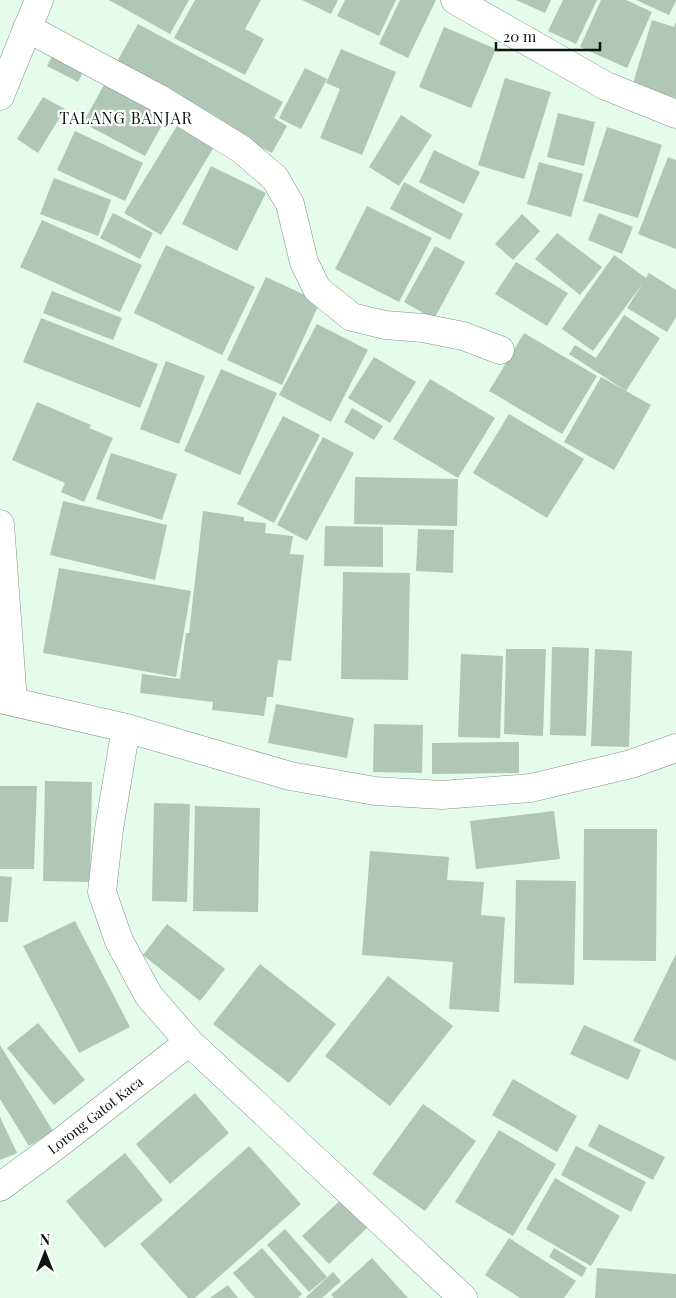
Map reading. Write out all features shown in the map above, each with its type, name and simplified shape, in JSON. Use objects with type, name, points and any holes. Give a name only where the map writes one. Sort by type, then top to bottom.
[{"type":"street","points":[[0,96],[39,0]]},
{"type":"street","points":[[455,0],[606,86],[676,114]]},
{"type":"street","points":[[28,28],[158,98],[241,149],[275,178],[290,204],[304,262],[317,289],[352,317],[385,325],[423,328],[464,336],[500,350]]},
{"type":"street","points":[[0,524],[7,700],[126,728],[290,776],[376,791],[442,795],[531,788],[631,764],[676,748]]},
{"type":"street","points":[[126,728],[109,829],[102,892],[120,941],[149,996],[188,1042],[462,1298]]},
{"type":"street","name":"Lorong Gatot Kaca","points":[[0,1187],[57,1145],[188,1042]]},
{"type":"building","points":[[109,0],[189,0],[170,34]]},
{"type":"building","points":[[195,0],[261,0],[245,29],[264,39],[245,75],[174,38]]},
{"type":"building","points":[[302,0],[338,0],[331,14]]},
{"type":"building","points":[[345,0],[396,0],[379,36],[337,16]]},
{"type":"building","points":[[400,0],[436,0],[408,58],[379,44]]},
{"type":"building","points":[[516,0],[551,0],[545,13]]},
{"type":"building","points":[[563,0],[597,0],[576,44],[548,31]]},
{"type":"building","points":[[601,0],[626,0],[652,12],[627,68],[580,47]]},
{"type":"building","points":[[636,0],[676,0],[676,1],[669,15]]},
{"type":"building","points":[[652,20],[674,27],[676,22],[676,103],[631,90]]},
{"type":"building","points":[[138,24],[283,102],[274,118],[287,126],[272,153],[114,67]]},
{"type":"building","points":[[444,27],[496,49],[471,108],[419,87]]},
{"type":"building","points":[[56,49],[87,65],[78,82],[47,66]]},
{"type":"building","points":[[341,49],[396,72],[362,155],[320,138],[340,89],[326,83]]},
{"type":"building","points":[[305,68],[327,79],[301,129],[279,118]]},
{"type":"building","points":[[505,78],[551,92],[524,179],[478,165]]},
{"type":"building","points":[[105,83],[167,116],[145,156],[83,123]]},
{"type":"building","points":[[43,97],[65,109],[38,153],[17,139]]},
{"type":"building","points":[[558,113],[595,122],[584,166],[547,157]]},
{"type":"building","points":[[401,115],[432,135],[399,186],[369,167]]},
{"type":"building","points":[[177,126],[214,147],[161,235],[124,213]]},
{"type":"building","points":[[607,127],[662,145],[638,218],[583,201]]},
{"type":"building","points":[[75,131],[143,163],[125,201],[57,170]]},
{"type":"building","points":[[434,150],[480,172],[464,204],[419,182]]},
{"type":"building","points":[[668,157],[676,160],[676,249],[638,234]]},
{"type":"building","points":[[539,162],[583,174],[571,217],[527,204]]},
{"type":"building","points":[[211,166],[266,193],[237,251],[182,224]]},
{"type":"building","points":[[54,178],[111,200],[98,236],[40,214]]},
{"type":"building","points":[[404,182],[463,214],[450,240],[390,209]]},
{"type":"building","points":[[367,206],[432,238],[399,302],[335,269]]},
{"type":"building","points":[[113,213],[153,233],[140,259],[100,238]]},
{"type":"building","points":[[599,213],[633,227],[622,254],[588,240]]},
{"type":"building","points":[[522,214],[540,231],[513,260],[495,244]]},
{"type":"building","points":[[42,220],[142,265],[120,312],[20,267]]},
{"type":"building","points":[[557,233],[602,267],[580,295],[535,259]]},
{"type":"building","points":[[166,245],[255,287],[222,355],[134,313]]},
{"type":"building","points":[[435,246],[465,262],[434,319],[404,302]]},
{"type":"building","points":[[614,255],[646,278],[649,273],[676,290],[676,317],[667,332],[627,308],[643,283],[593,351],[562,329]]},
{"type":"building","points":[[516,262],[568,293],[547,326],[495,294]]},
{"type":"building","points":[[266,277],[320,302],[282,385],[227,360]]},
{"type":"building","points":[[52,291],[122,318],[113,340],[43,313]]},
{"type":"building","points":[[624,315],[660,338],[626,391],[569,354],[575,345],[596,358]]},
{"type":"building","points":[[41,318],[158,364],[140,408],[23,362]]},
{"type":"building","points":[[317,324],[368,350],[331,422],[279,395]]},
{"type":"building","points":[[524,333],[597,376],[562,434],[489,391]]},
{"type":"building","points":[[374,357],[416,382],[390,423],[348,398]]},
{"type":"building","points":[[166,361],[205,376],[179,444],[140,429]]},
{"type":"building","points":[[221,369],[277,393],[240,475],[184,451]]},
{"type":"building","points":[[601,377],[651,405],[614,470],[564,442]]},
{"type":"building","points":[[430,379],[495,418],[458,478],[393,439]]},
{"type":"building","points":[[37,402],[91,425],[89,428],[113,438],[84,502],[61,492],[65,483],[12,460]]},
{"type":"building","points":[[352,408],[383,426],[374,440],[344,422]]},
{"type":"building","points":[[509,414],[584,459],[547,518],[473,473]]},
{"type":"building","points":[[283,416],[320,435],[274,523],[237,504]]},
{"type":"building","points":[[323,437],[354,453],[307,541],[277,525]]},
{"type":"building","points":[[111,453],[177,474],[162,520],[96,499]]},
{"type":"building","points":[[355,477],[458,479],[457,526],[354,524]]},
{"type":"building","points":[[63,501],[167,525],[155,580],[50,555]]},
{"type":"building","points":[[203,511],[244,517],[244,521],[266,523],[265,533],[293,536],[290,554],[304,555],[291,661],[278,660],[273,697],[267,697],[264,716],[212,710],[213,702],[140,693],[142,674],[180,679],[186,633],[189,633]]},
{"type":"building","points":[[325,526],[383,527],[383,567],[324,566]]},
{"type":"building","points":[[418,529],[454,530],[453,573],[416,571]]},
{"type":"building","points":[[59,568],[191,591],[176,677],[43,653]]},
{"type":"building","points":[[343,572],[410,573],[408,680],[341,679]]},
{"type":"building","points":[[552,647],[589,648],[586,736],[550,735]]},
{"type":"building","points":[[506,649],[546,649],[543,736],[504,734]]},
{"type":"building","points":[[595,649],[632,651],[629,747],[591,746]]},
{"type":"building","points":[[461,654],[503,656],[500,738],[458,737]]},
{"type":"building","points":[[276,704],[354,718],[347,758],[268,743]]},
{"type":"building","points":[[374,724],[423,725],[422,773],[373,772]]},
{"type":"building","points":[[519,742],[519,773],[432,774],[432,743]]},
{"type":"building","points":[[45,781],[92,782],[90,882],[43,881]]},
{"type":"building","points":[[0,786],[37,786],[34,869],[0,869]]},
{"type":"building","points":[[154,803],[190,804],[187,902],[152,901]]},
{"type":"building","points":[[195,806],[260,808],[258,912],[193,911]]},
{"type":"building","points":[[554,811],[560,859],[476,869],[470,821]]},
{"type":"building","points":[[584,829],[657,829],[656,961],[583,960]]},
{"type":"building","points":[[370,851],[449,857],[447,880],[484,882],[481,915],[505,917],[499,1012],[449,1009],[453,962],[362,955]]},
{"type":"building","points":[[0,876],[12,877],[8,922],[0,922]]},
{"type":"building","points":[[516,880],[576,881],[574,985],[514,983]]},
{"type":"building","points":[[75,921],[130,1027],[79,1053],[23,946]]},
{"type":"building","points":[[167,924],[225,969],[200,1001],[143,955]]},
{"type":"building","points":[[676,954],[676,1061],[633,1041]]},
{"type":"building","points":[[260,964],[336,1024],[289,1083],[213,1024]]},
{"type":"building","points":[[388,976],[453,1026],[390,1106],[325,1056]]},
{"type":"building","points":[[38,1023],[85,1080],[54,1105],[7,1048]]},
{"type":"building","points":[[584,1025],[641,1050],[628,1080],[570,1054]]},
{"type":"building","points":[[0,1045],[53,1131],[29,1146],[0,1099]]},
{"type":"building","points":[[513,1079],[577,1116],[557,1152],[492,1115]]},
{"type":"building","points":[[195,1093],[229,1133],[170,1184],[136,1144]]},
{"type":"building","points":[[423,1104],[476,1141],[425,1211],[372,1174]]},
{"type":"building","points":[[0,1117],[17,1153],[0,1160]]},
{"type":"building","points":[[599,1124],[665,1157],[653,1180],[588,1146]]},
{"type":"building","points":[[499,1130],[556,1164],[513,1236],[455,1202]]},
{"type":"building","points":[[249,1146],[301,1204],[195,1298],[188,1298],[140,1244]]},
{"type":"building","points":[[576,1146],[646,1182],[631,1212],[561,1175]]},
{"type":"building","points":[[125,1153],[163,1200],[105,1248],[66,1201]]},
{"type":"building","points":[[555,1178],[620,1216],[591,1266],[526,1229]]},
{"type":"building","points":[[345,1196],[371,1224],[329,1264],[302,1236]]},
{"type":"building","points":[[285,1229],[327,1277],[309,1292],[267,1245]]},
{"type":"building","points":[[509,1238],[576,1281],[564,1298],[520,1298],[485,1275]]},
{"type":"building","points":[[262,1248],[302,1294],[298,1298],[255,1298],[233,1273]]},
{"type":"building","points":[[554,1248],[587,1268],[582,1277],[549,1257]]},
{"type":"building","points":[[372,1258],[408,1298],[334,1298],[331,1295]]},
{"type":"building","points":[[597,1268],[676,1274],[676,1298],[595,1298]]},
{"type":"building","points":[[333,1272],[341,1281],[322,1298],[306,1297]]},
{"type":"building","points":[[228,1285],[238,1298],[210,1298]]},
{"type":"district","name":"TALANG BANJAR","points":[[126,117]]}]
